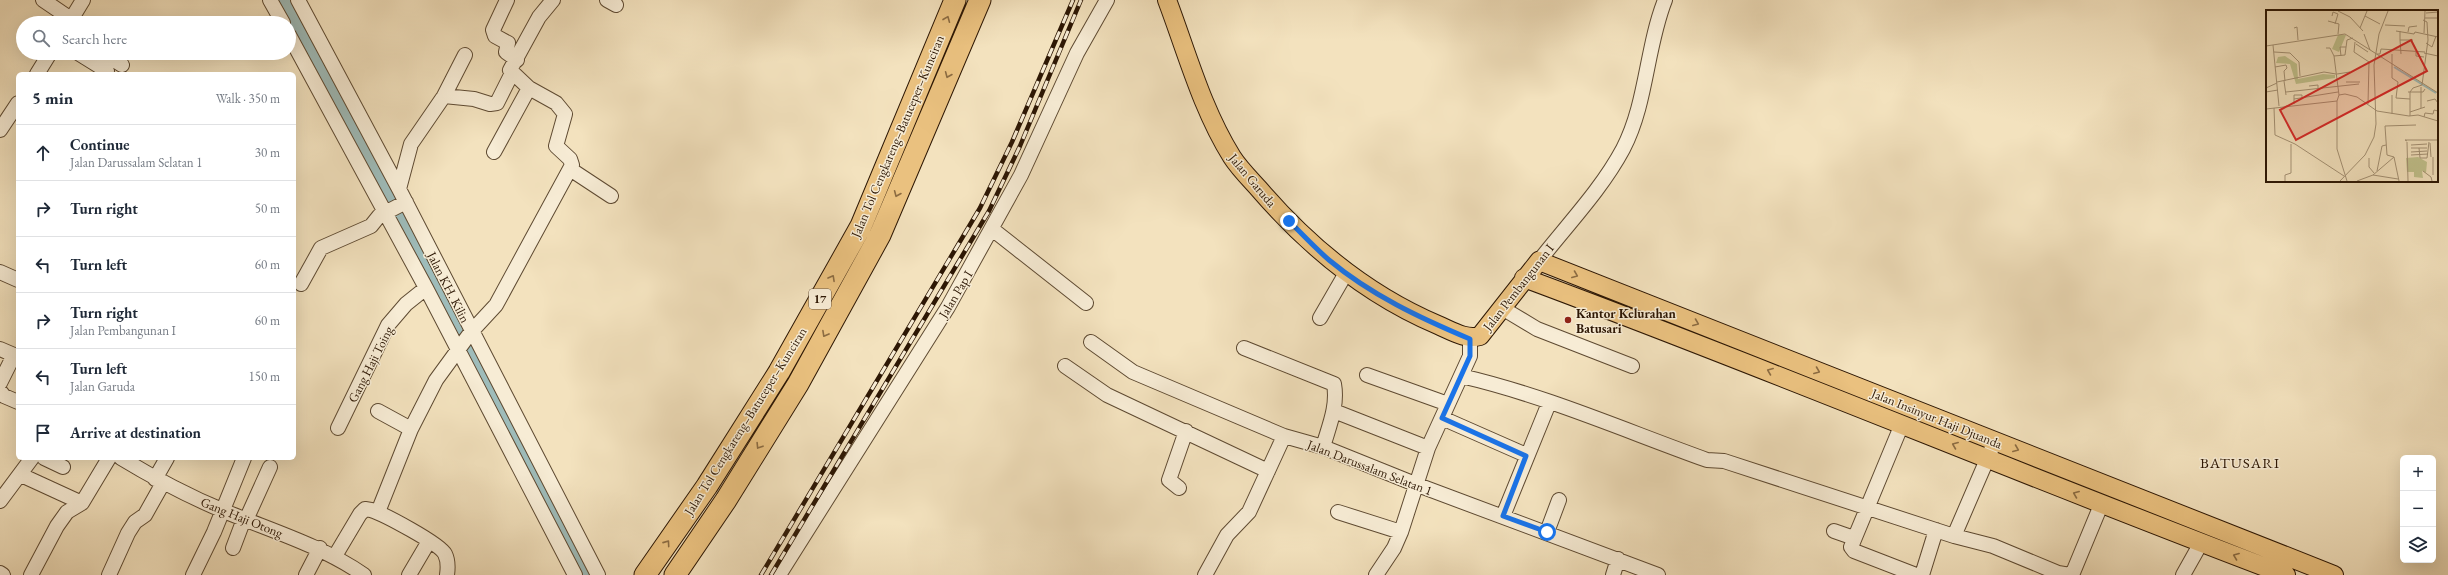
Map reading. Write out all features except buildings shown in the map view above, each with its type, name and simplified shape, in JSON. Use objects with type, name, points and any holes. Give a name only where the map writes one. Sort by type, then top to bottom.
[{"type":"highway","name":"Jalan Tol Cengkareng–Batuceper–Kunciran","points":[[645,575],[706,486],[779,372],[861,226],[955,0]]},
{"type":"highway","name":"Jalan Tol Cengkareng–Batuceper–Kunciran","points":[[675,575],[726,500],[798,384],[880,235],[980,0]]},
{"type":"main road","name":"Jalan Garuda","points":[[1167,0],[1199,89],[1232,158],[1283,216],[1328,259],[1377,294],[1419,317],[1470,339]]},
{"type":"main road","name":"Jalan Pembangunan I","points":[[1470,339],[1480,336],[1524,278],[1539,261]]},
{"type":"main road","name":"Jalan Insinyur Haji Djuanda","points":[[1539,261],[1995,441],[2296,570]]},
{"type":"main road","name":"Jalan Insinyur Haji Djuanda","points":[[1524,278],[1694,340],[2101,505],[2201,543],[2296,570],[2334,575]]},
{"type":"street","points":[[43,0],[64,16]]},
{"type":"street","points":[[73,16],[83,0]]},
{"type":"street","points":[[270,0],[279,16]]},
{"type":"street","name":"Jalan KH. Kilin","points":[[298,0],[399,189],[396,207],[426,288],[464,342],[598,575]]},
{"type":"street","points":[[378,512],[411,429],[436,380],[464,342],[496,305],[570,169],[570,159],[556,146],[565,114],[556,103],[529,88],[506,52],[508,43],[495,36],[494,30],[506,0]]},
{"type":"street","points":[[444,96],[474,99],[490,104],[497,103],[539,17],[553,0]]},
{"type":"street","name":"Jalan Pap I","points":[[779,575],[948,307],[1021,174],[1077,53],[1107,0]]},
{"type":"street","name":"Jalan Pembangunan I","points":[[1539,261],[1594,191],[1623,149],[1636,117],[1665,0]]},
{"type":"street","name":"Jalan KH. Kilin","points":[[296,46],[396,207],[464,342],[575,575]]},
{"type":"street","points":[[399,189],[411,144],[444,96],[465,54]]},
{"type":"street","points":[[38,72],[46,60]]},
{"type":"street","points":[[89,60],[107,71]]},
{"type":"street","points":[[114,60],[122,65]]},
{"type":"street","points":[[494,152],[529,88]]},
{"type":"street","points":[[0,130],[16,106]]},
{"type":"street","points":[[570,169],[611,196]]},
{"type":"street","points":[[301,284],[322,248],[371,226],[379,216],[396,207]]},
{"type":"street","points":[[992,229],[1086,303]]},
{"type":"street","points":[[0,272],[16,279]]},
{"type":"street","points":[[1320,318],[1346,273]]},
{"type":"street","name":"Gang Haji Toing","points":[[338,428],[388,325],[406,304],[426,288]]},
{"type":"street","points":[[1502,308],[1537,328],[1632,366]]},
{"type":"street","name":"Jalan Pembangunan I","points":[[1376,575],[1394,548],[1401,532],[1415,484],[1428,448],[1470,356],[1470,339]]},
{"type":"street","name":"Jalan Darussalam Selatan 1","points":[[1091,342],[1133,372],[1284,436],[1323,447],[1415,484],[1547,532],[1658,575]]},
{"type":"street","points":[[1244,348],[1334,384],[1336,394],[1334,411],[1323,447]]},
{"type":"street","points":[[0,349],[16,350],[0,383]]},
{"type":"street","points":[[1065,366],[1107,396],[1186,431],[1268,471]]},
{"type":"street","points":[[1367,375],[1448,404]]},
{"type":"street","points":[[1460,376],[1488,382],[1707,460],[1724,461],[1954,536],[1993,546],[2038,571],[2071,575],[2101,505]]},
{"type":"street","points":[[0,391],[4,396],[16,401]]},
{"type":"street","points":[[1503,516],[1526,456],[1549,403]]},
{"type":"street","points":[[378,411],[411,429]]},
{"type":"street","points":[[1334,411],[1428,448]]},
{"type":"street","points":[[1442,418],[1526,456]]},
{"type":"street","points":[[1902,424],[1851,547],[1854,551],[1916,575]]},
{"type":"street","points":[[1178,488],[1168,480],[1186,431]]},
{"type":"street","points":[[1205,575],[1227,535],[1249,512],[1284,436]]},
{"type":"street","points":[[1954,536],[1995,441]]},
{"type":"street","points":[[0,501],[21,475],[31,460]]},
{"type":"street","points":[[48,460],[63,467]]},
{"type":"street","points":[[32,575],[57,526],[67,512],[82,503],[109,460]]},
{"type":"street","name":"Gang Haji Otong","points":[[124,460],[159,481],[223,511],[320,548],[364,575]]},
{"type":"street","points":[[109,575],[128,533],[135,522],[145,515],[166,460]]},
{"type":"street","points":[[193,575],[223,511],[243,460]]},
{"type":"street","points":[[233,548],[270,467]]},
{"type":"street","points":[[21,475],[82,503]]},
{"type":"street","points":[[1547,532],[1559,500]]},
{"type":"street","points":[[335,556],[360,514],[366,509],[378,512],[429,541],[445,553],[448,568],[447,575]]},
{"type":"street","points":[[1338,512],[1401,532]]},
{"type":"street","points":[[1922,575],[1936,530]]},
{"type":"street","points":[[1834,531],[1854,538]]},
{"type":"street","points":[[409,575],[429,541]]},
{"type":"street","points":[[2183,575],[2201,543]]},
{"type":"street","points":[[306,575],[320,548]]},
{"type":"street","points":[[1613,575],[1618,559]]},
{"type":"waterway","points":[[281,0],[289,16]]},
{"type":"waterway","points":[[296,28],[586,575]]},
{"type":"railway","points":[[761,575],[980,208],[1012,142],[1073,0]]},
{"type":"railway","points":[[771,575],[989,211],[1020,146],[1081,0]]},
{"type":"place","name":"Kantor Kelurahan Batusari","points":[[1568,320]]},
{"type":"district","name":"BATUSARI","points":[[2240,463]]},
{"type":"route","points":[[1289,221],[1328,259],[1377,294],[1419,317],[1470,339],[1470,356],[1442,418],[1526,456],[1503,516],[1547,532]]}]
